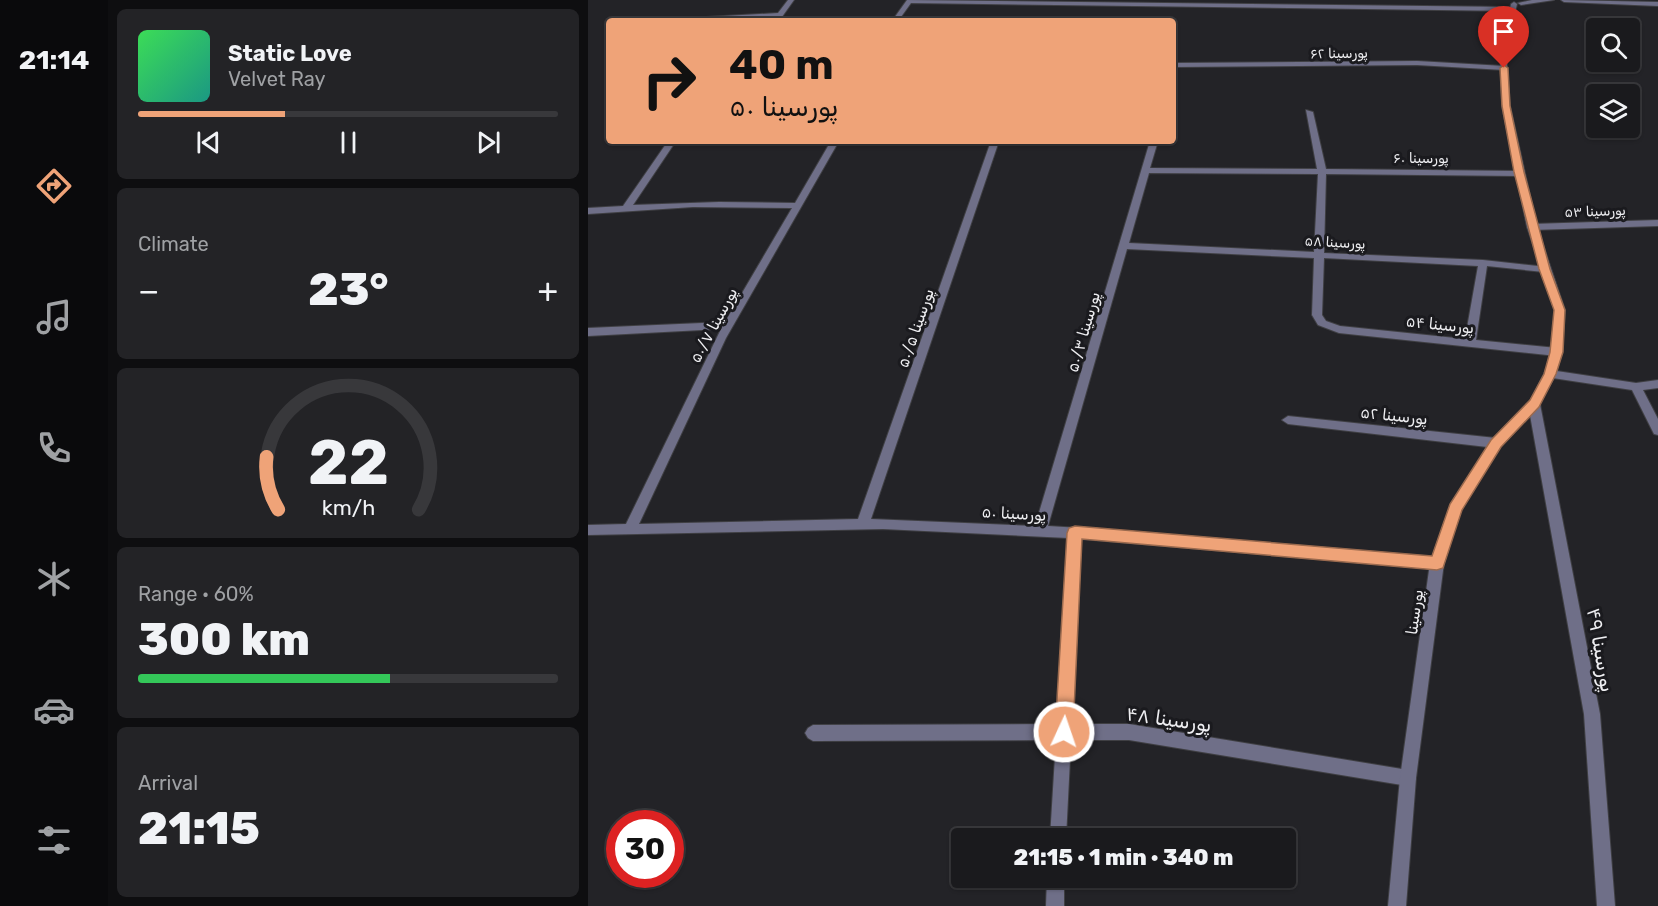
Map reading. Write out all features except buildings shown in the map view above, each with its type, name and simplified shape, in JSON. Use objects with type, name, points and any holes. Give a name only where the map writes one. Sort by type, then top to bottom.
[{"type":"street","points":[[778,18],[791,0]]},
{"type":"street","points":[[898,18],[910,0],[1515,3],[1551,0]]},
{"type":"street","points":[[1564,0],[1658,4]]},
{"type":"street","name":"پورسینا","points":[[1398,906],[1408,778],[1437,563],[1455,508],[1496,443],[1534,404],[1550,374],[1557,352],[1560,310],[1544,269],[1532,227],[1506,106],[1503,52],[1515,3]]},
{"type":"street","points":[[726,18],[781,15]]},
{"type":"street","name":"پورسینا ۶۲","points":[[1176,65],[1417,63],[1504,68]]},
{"type":"street","points":[[1309,112],[1322,171],[1319,255]]},
{"type":"street","points":[[626,208],[670,144]]},
{"type":"street","name":"پورسینا ۵۰/۷","points":[[629,530],[729,325],[833,144]]},
{"type":"street","name":"پورسینا ۵۰/۵","points":[[863,524],[994,144]]},
{"type":"street","name":"پورسینا ۵۰/۳","points":[[1040,531],[1153,144]]},
{"type":"street","name":"پورسینا ۶۰","points":[[1146,170],[1519,172]]},
{"type":"street","points":[[588,211],[748,203],[799,206]]},
{"type":"street","name":"پورسینا ۵۳","points":[[1532,227],[1658,223]]},
{"type":"street","name":"پورسینا ۵۸","points":[[1124,246],[1483,263],[1544,269]]},
{"type":"street","name":"پورسینا ۵۴","points":[[1319,255],[1317,315],[1322,323],[1339,329],[1557,352]]},
{"type":"street","points":[[1470,342],[1483,263]]},
{"type":"street","points":[[588,332],[729,325]]},
{"type":"street","points":[[1550,374],[1636,387],[1658,384]]},
{"type":"street","points":[[1636,387],[1658,431]]},
{"type":"street","name":"پورسینا ۴۹","points":[[1534,404],[1592,714],[1606,906]]},
{"type":"street","name":"پورسینا ۵۲","points":[[1288,420],[1496,443]]},
{"type":"street","name":"پورسینا ۵۰","points":[[588,530],[863,524],[1075,533],[1437,563]]},
{"type":"street","points":[[1059,828],[1075,533]]},
{"type":"street","name":"پورسینا ۴۸","points":[[813,733],[1128,732],[1408,778]]},
{"type":"street","points":[[1055,906],[1056,888]]},
{"type":"route","points":[[1064,732],[1075,533],[1437,563],[1455,508],[1496,443],[1534,404],[1554,365],[1557,352],[1560,310],[1544,269],[1519,172],[1506,106],[1504,68]]}]
